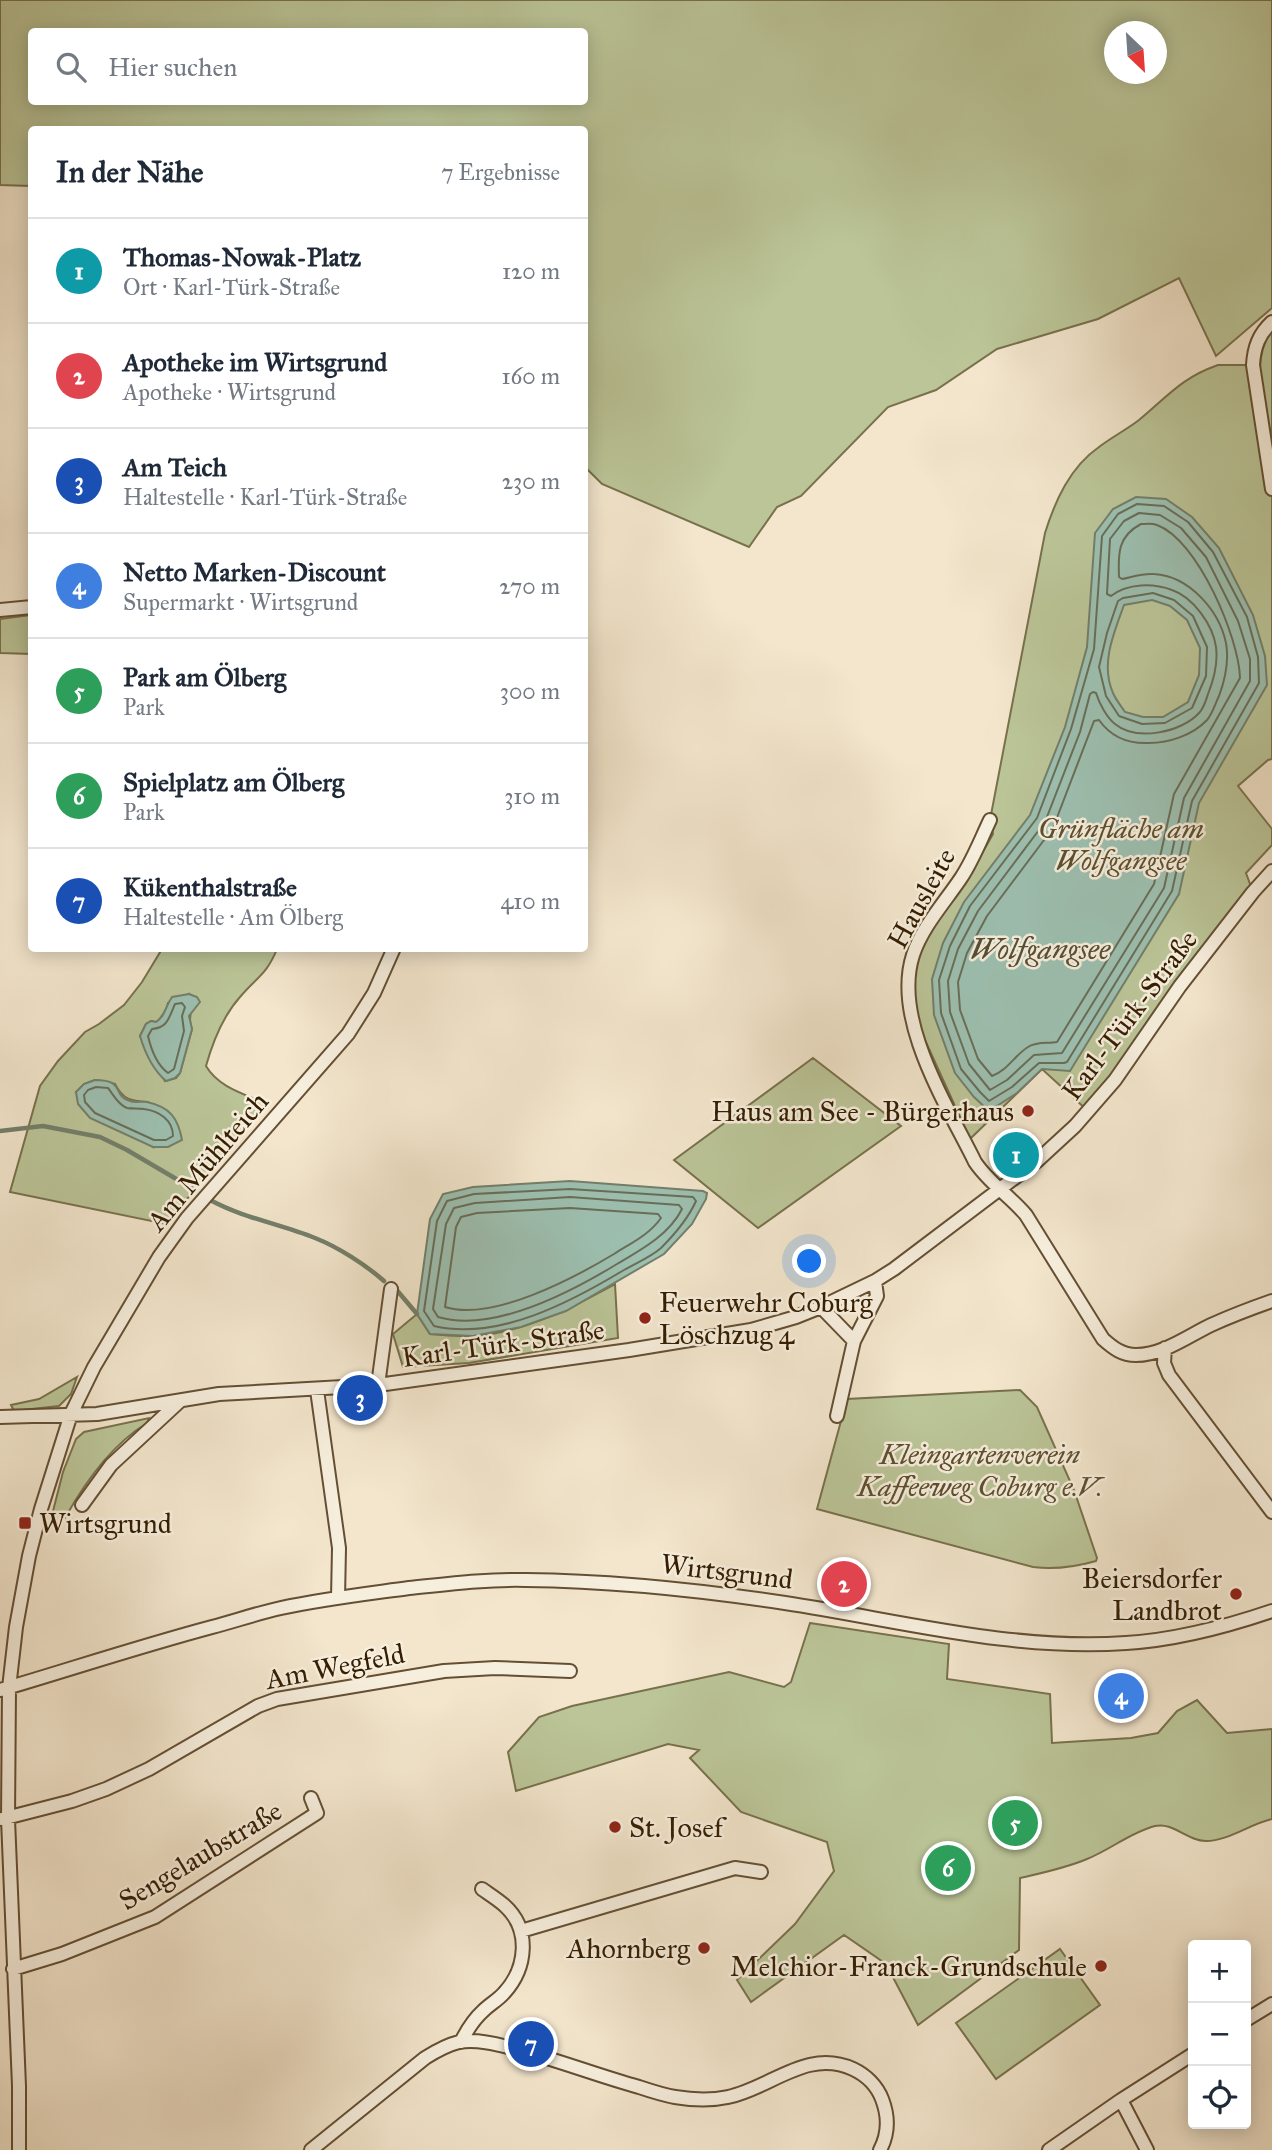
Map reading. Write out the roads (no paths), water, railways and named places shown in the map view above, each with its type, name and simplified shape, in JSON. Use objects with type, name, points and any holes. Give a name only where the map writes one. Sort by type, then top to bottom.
[{"type":"street","points":[[1272,322],[1259,336],[1253,365],[1272,489]]},
{"type":"street","points":[[0,610],[28,607]]},
{"type":"street","name":"Hausleite","points":[[990,820],[971,861],[924,932],[913,954],[908,991],[913,1020],[935,1082],[975,1162],[998,1190],[1014,1200],[1026,1215],[1103,1339],[1124,1354],[1137,1355],[1165,1348],[1212,1325],[1272,1301]]},
{"type":"street","name":"Karl-Türk-Straße","points":[[0,1417],[97,1414],[219,1394],[378,1385],[751,1330],[821,1307],[875,1281],[1037,1161],[1075,1126],[1115,1080],[1180,986],[1253,891],[1272,871]]},
{"type":"street","name":"Am Mühlteich","points":[[19,2150],[19,2086],[4,1819],[4,1689],[29,1556],[41,1509],[71,1414],[94,1367],[159,1256],[187,1218],[348,1034],[379,984],[392,952]]},
{"type":"street","points":[[837,1416],[854,1341],[877,1296],[875,1281]]},
{"type":"street","points":[[378,1385],[391,1289]]},
{"type":"street","points":[[821,1307],[854,1341]]},
{"type":"street","points":[[1165,1348],[1164,1363],[1169,1375],[1272,1512]]},
{"type":"street","points":[[317,1390],[339,1548],[338,1598]]},
{"type":"street","points":[[82,1505],[111,1465],[180,1401]]},
{"type":"street","name":"Wirtsgrund","points":[[4,1689],[127,1650],[278,1609],[338,1598],[454,1583],[522,1580],[661,1586],[786,1603],[955,1632],[1033,1642],[1082,1644],[1128,1643],[1180,1636],[1227,1626],[1272,1611]]},
{"type":"street","name":"Am Wegfeld","points":[[4,1819],[106,1789],[149,1769],[258,1706],[277,1699],[444,1671],[495,1668],[570,1671]]},
{"type":"street","name":"Sengelaubstraße","points":[[13,1969],[62,1954],[155,1917],[317,1813],[310,1798]]},
{"type":"street","points":[[521,1931],[734,1868],[761,1872]]},
{"type":"street","points":[[461,2042],[470,2024],[505,1993],[517,1974],[523,1952],[521,1931],[505,1906],[482,1889]]},
{"type":"street","points":[[1251,2017],[1272,2004]]},
{"type":"street","points":[[311,2150],[425,2058],[442,2048],[461,2042],[493,2044],[528,2052],[672,2097],[702,2101],[747,2091],[813,2063],[829,2062],[846,2066],[860,2073],[881,2095],[887,2113],[887,2124],[880,2150]]},
{"type":"street","points":[[1049,2150],[1188,2057]]},
{"type":"street","points":[[1121,2100],[1147,2150]]},
{"type":"water","name":"Wolfgangsee","points":[[1136,497],[1166,499],[1192,517],[1219,548],[1253,615],[1265,656],[1267,685],[1199,803],[1179,894],[1070,1071],[1042,1069],[1017,1093],[989,1111],[955,1073],[934,1015],[932,979],[943,943],[964,902],[1030,815],[1065,727],[1087,647],[1095,533],[1113,509]],"holes":[[[1152,600],[1170,606],[1187,620],[1200,648],[1199,675],[1188,702],[1163,717],[1143,717],[1125,712],[1113,693],[1108,671],[1110,649],[1124,605]]]},
{"type":"water","points":[[189,994],[197,997],[200,1002],[189,1016],[192,1029],[180,1073],[166,1081],[150,1060],[140,1036],[146,1024],[156,1022],[162,1017],[172,997]]},
{"type":"water","points":[[95,1080],[115,1085],[124,1099],[155,1104],[167,1110],[178,1125],[182,1140],[168,1147],[153,1147],[90,1118],[78,1104],[76,1092],[84,1084]]},
{"type":"water","points":[[570,1181],[707,1193],[692,1224],[664,1254],[566,1311],[521,1327],[473,1336],[430,1334],[417,1314],[430,1219],[443,1194],[473,1187]]},
{"type":"waterway","points":[[0,1131],[43,1126],[100,1137],[195,1190]]},
{"type":"waterway","points":[[212,1201],[324,1242],[351,1257],[384,1281]]},
{"type":"waterway","points":[[395,1288],[417,1314]]},
{"type":"place","name":"Haus am See - Bürgerhaus","points":[[1028,1111]]},
{"type":"place","name":"Thomas-Nowak-Platz","points":[[1016,1155]]},
{"type":"place","name":"Feuerwehr Coburg Löschzug 4","points":[[645,1318]]},
{"type":"place","name":"Am Teich","points":[[360,1398]]},
{"type":"place","name":"Wirtsgrund","points":[[25,1523]]},
{"type":"place","name":"Apotheke im Wirtsgrund","points":[[844,1584]]},
{"type":"place","name":"Beiersdorfer Landbrot","points":[[1236,1594]]},
{"type":"place","name":"Netto Marken-Discount","points":[[1121,1696]]},
{"type":"place","name":"Park am Ölberg","points":[[1015,1823]]},
{"type":"place","name":"St. Josef","points":[[615,1827]]},
{"type":"place","name":"Spielplatz am Ölberg","points":[[948,1868]]},
{"type":"place","name":"Ahornberg","points":[[704,1948]]},
{"type":"place","name":"Melchior-Franck-Grundschule","points":[[1101,1966]]},
{"type":"place","name":"Kükenthalstraße","points":[[531,2044]]},
{"type":"park label","name":"Grünfläche am Wolfgangsee","points":[[1121,844]]},
{"type":"park label","name":"Kleingartenverein Kaffeeweg Coburg e.V.","points":[[980,1470]]}]
